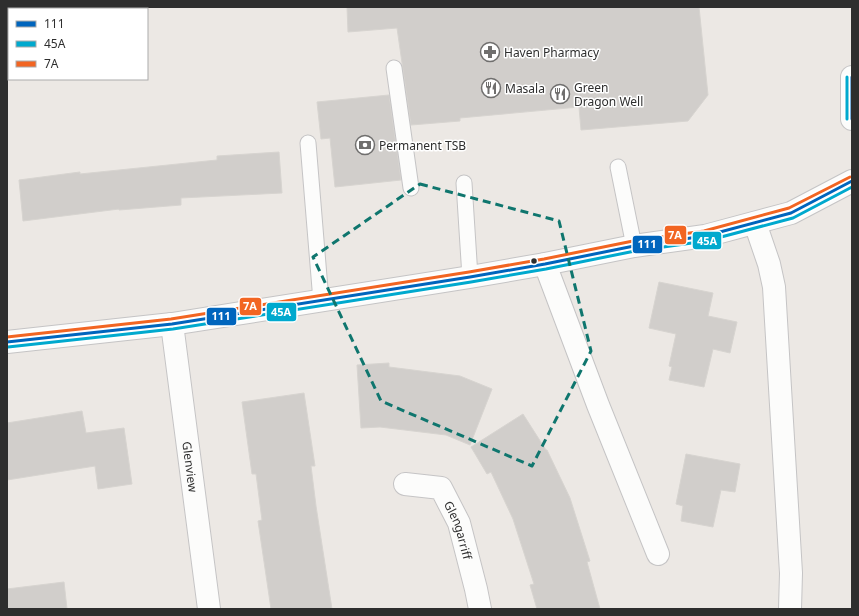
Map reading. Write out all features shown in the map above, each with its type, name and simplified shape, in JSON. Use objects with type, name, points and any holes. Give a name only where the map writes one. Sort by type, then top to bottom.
[{"type":"street","points":[[852,77],[852,119]]},
{"type":"street","points":[[7,342],[172,324],[470,277],[634,246],[705,236],[791,213],[852,180]]},
{"type":"street","points":[[755,223],[769,264],[774,287],[791,573],[790,609]]},
{"type":"street","points":[[545,264],[598,405],[658,554]]},
{"type":"street","name":"Glenview","points":[[172,324],[209,609]]},
{"type":"street","name":"Glengarriff","points":[[405,484],[441,488],[459,523],[480,609]]},
{"type":"lane","points":[[394,68],[411,188]]},
{"type":"lane","points":[[308,143],[321,301]]},
{"type":"lane","points":[[618,167],[634,246]]},
{"type":"lane","points":[[464,183],[470,277]]},
{"type":"highlighted area","points":[[420,184],[559,221],[591,351],[532,466],[381,401],[313,257]]},
{"type":"building","points":[[347,7],[699,7],[708,95],[688,121],[581,130],[579,107],[460,118],[460,121],[411,125],[397,28],[348,32]]},
{"type":"building","name":"Permanent TSB","points":[[389,95],[401,180],[335,187],[330,138],[321,139],[317,102]]},
{"type":"building","points":[[279,152],[282,193],[181,198],[181,205],[119,209],[23,221],[19,180],[80,172],[80,174],[217,160],[217,156]]},
{"type":"building","points":[[659,282],[713,293],[708,316],[737,322],[730,353],[713,349],[704,387],[669,380],[672,367],[669,366],[676,334],[649,328]]},
{"type":"building","points":[[389,363],[389,367],[460,376],[492,389],[470,445],[446,435],[380,427],[361,428],[357,365]]},
{"type":"building","points":[[304,393],[315,466],[311,466],[316,506],[332,609],[271,609],[258,521],[262,520],[256,474],[252,474],[242,402]]},
{"type":"building","points":[[82,411],[86,433],[124,428],[132,484],[98,489],[95,466],[7,480],[7,423]]},
{"type":"building","points":[[523,414],[547,450],[570,498],[590,561],[587,562],[600,609],[537,609],[530,585],[534,584],[513,519],[491,472],[487,474],[471,447]]},
{"type":"building","points":[[686,454],[740,464],[735,492],[721,490],[713,527],[681,521],[683,506],[676,504]]},
{"type":"building","points":[[64,582],[67,609],[7,609],[7,589]]},
{"type":"transit line","name":"45A","points":[[847,77],[847,119]]},
{"type":"transit line","name":"111","points":[[852,77],[852,119]]},
{"type":"transit line","name":"7A","points":[[7,337],[171,319],[469,272],[633,241],[704,231],[789,208],[850,177]]},
{"type":"transit line","name":"111","points":[[7,342],[172,324],[470,277],[634,246],[705,236],[791,213],[852,181]]},
{"type":"transit line","name":"45A","points":[[8,347],[173,329],[471,282],[635,251],[706,241],[793,218],[852,187]]},
{"type":"place","name":"Haven Pharmacy","points":[[490,52]]},
{"type":"place","name":"Masala","points":[[491,88]]},
{"type":"place","name":"Green Dragon Well","points":[[560,94]]},
{"type":"place","name":"Permanent TSB","points":[[365,145]]}]
